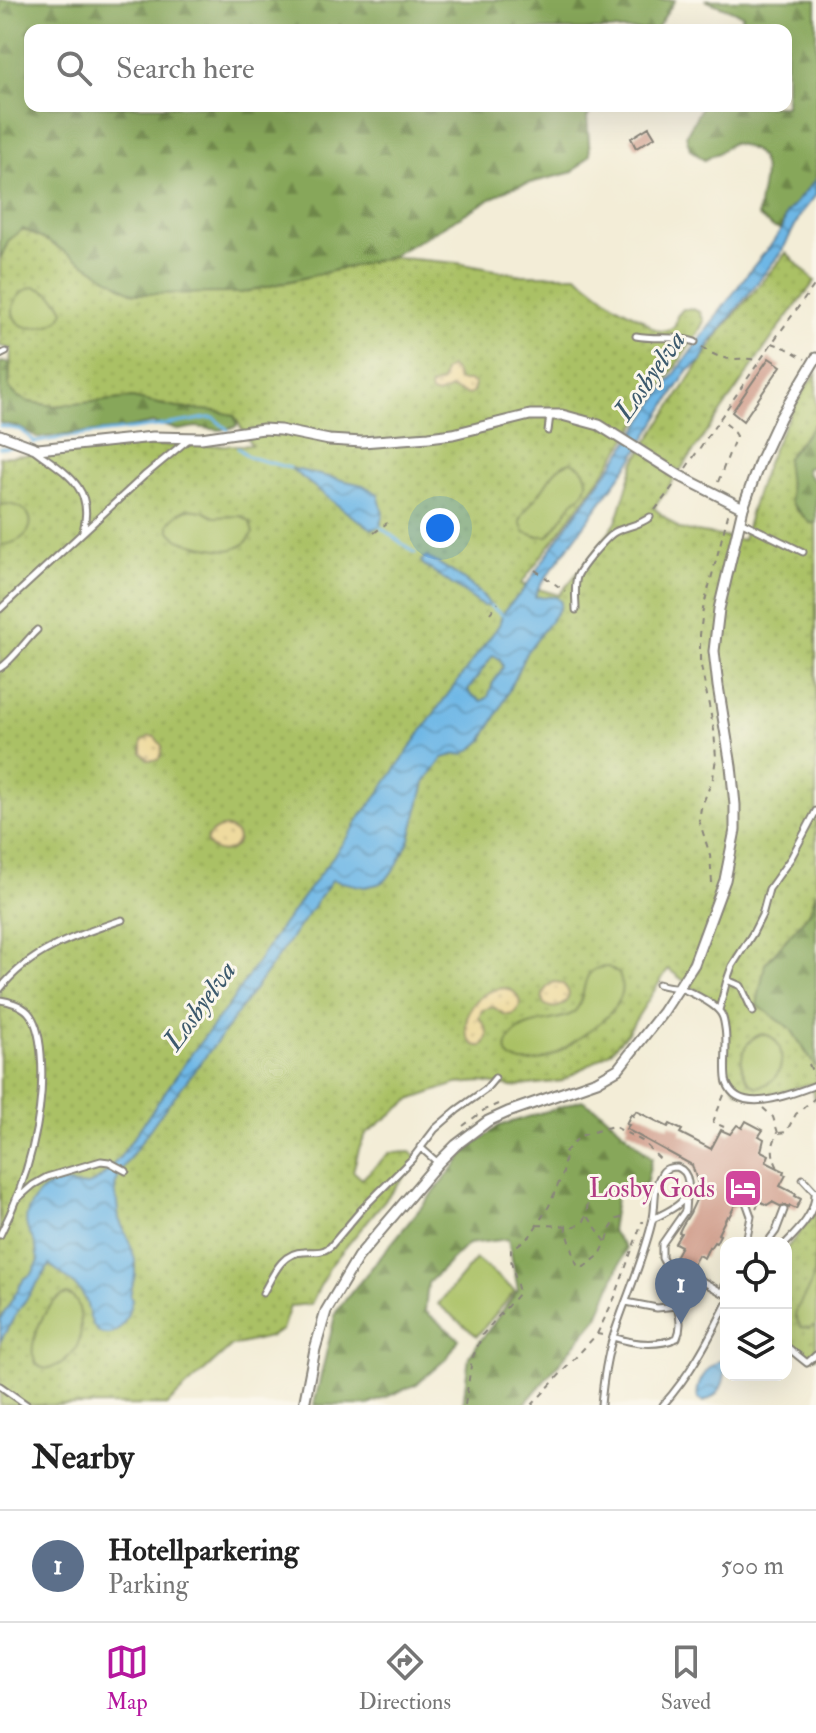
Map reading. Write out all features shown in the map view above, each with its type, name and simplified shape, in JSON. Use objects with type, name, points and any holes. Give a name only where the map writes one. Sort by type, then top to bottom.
[{"type":"street","points":[[304,1405],[326,1311],[358,1257],[438,1163],[488,1121],[597,1081],[618,1069],[663,1012],[694,964],[725,880],[735,830],[731,766],[714,651],[719,609],[743,508],[760,461],[780,418],[816,358]]},
{"type":"street","points":[[0,435],[33,449],[153,437],[191,438],[263,429],[362,442],[453,434],[530,415],[550,414],[599,425],[680,476],[743,508]]},
{"type":"lane","points":[[636,336],[695,342]]},
{"type":"lane","points":[[548,431],[550,414]]},
{"type":"lane","points":[[0,609],[144,476],[191,438]]},
{"type":"lane","points":[[33,449],[61,468],[83,494],[86,508],[83,532]]},
{"type":"lane","points":[[576,610],[577,576],[596,551],[609,536],[642,524],[650,517]]},
{"type":"lane","points":[[740,521],[803,552]]},
{"type":"lane","points":[[0,668],[37,630]]},
{"type":"lane","points":[[719,1010],[732,966],[762,915],[769,889],[791,858],[816,811]]},
{"type":"lane","points":[[0,989],[39,954],[76,935],[122,920]]},
{"type":"lane","points":[[727,980],[741,986],[753,1012]]},
{"type":"lane","points":[[658,984],[679,987],[719,1010],[727,1039],[726,1082],[737,1097],[756,1101],[786,1097],[816,1083]]},
{"type":"lane","points":[[0,1000],[10,1001],[28,1012],[40,1042],[42,1072],[35,1134],[16,1200],[0,1235]]},
{"type":"lane","points":[[263,1293],[288,1256],[301,1251],[323,1252],[330,1247],[362,1209],[412,1159],[435,1129],[485,1090],[495,1078]]},
{"type":"lane","points":[[420,1147],[438,1163]]},
{"type":"lane","points":[[16,1200],[47,1177],[101,1161],[126,1171]]},
{"type":"lane","points":[[601,1405],[604,1370],[613,1337],[653,1219],[657,1186],[661,1174],[669,1168],[683,1170],[689,1186],[685,1211],[662,1244],[662,1258],[668,1269],[678,1277],[702,1281],[720,1292]]},
{"type":"lane","points":[[792,1237],[802,1227],[814,1205],[815,1192],[803,1179]]},
{"type":"lane","points":[[653,1219],[679,1205],[686,1196]]},
{"type":"lane","points":[[746,1202],[751,1216],[747,1237]]},
{"type":"lane","points":[[772,1237],[784,1210]]},
{"type":"lane","points":[[613,1337],[644,1344],[665,1343],[677,1338],[680,1331],[677,1306],[657,1308],[626,1302]]},
{"type":"lane","points":[[663,1405],[688,1374],[724,1309]]},
{"type":"lane","points":[[792,1351],[807,1363],[816,1355]]},
{"type":"lane","points":[[0,1386],[27,1405]]},
{"type":"path","points":[[650,517],[816,283]]},
{"type":"path","points":[[772,343],[799,356]]},
{"type":"path","points":[[710,353],[732,359],[753,358],[759,362]]},
{"type":"path","points":[[713,494],[736,436],[720,419]]},
{"type":"path","points":[[712,889],[710,855],[699,820],[716,758],[714,730],[700,661],[700,635],[728,515],[743,508]]},
{"type":"path","points":[[374,533],[387,523]]},
{"type":"path","points":[[535,570],[576,598]]},
{"type":"path","points":[[490,613],[498,603]]},
{"type":"path","points":[[809,1064],[816,1083]]},
{"type":"path","points":[[724,1127],[712,1123],[726,1082]]},
{"type":"path","points":[[816,1092],[816,1103]]},
{"type":"path","points":[[778,1133],[786,1132],[796,1114],[815,1098]]},
{"type":"path","points":[[756,1101],[773,1117],[778,1133],[772,1145],[778,1168]]},
{"type":"path","points":[[457,1131],[484,1110],[498,1104]]},
{"type":"path","points":[[465,1405],[472,1359],[483,1334],[519,1293],[511,1250],[530,1236],[549,1206],[563,1173],[565,1152],[580,1136],[613,1126],[642,1141],[669,1168]]},
{"type":"path","points":[[536,1225],[579,1225],[585,1221],[590,1176]]},
{"type":"path","points":[[587,1212],[606,1242]]},
{"type":"path","points":[[565,1225],[574,1259],[581,1267],[600,1255],[611,1228],[623,1214]]},
{"type":"path","points":[[532,1405],[597,1334],[615,1297],[642,1222],[653,1219]]},
{"type":"path","points":[[597,1334],[613,1337]]},
{"type":"green space","points":[[0,0],[675,0],[660,24],[24,24],[24,112],[591,112],[587,117],[590,155],[573,172],[510,188],[390,257],[241,293],[134,294],[23,229],[9,240],[0,259]]},
{"type":"green space","points":[[705,0],[816,0],[816,179],[786,214],[781,230],[758,216],[764,170],[757,153],[732,143],[704,160],[690,149],[686,135],[699,112],[792,112],[792,24],[738,24],[743,15]]},
{"type":"green space","points":[[23,229],[47,241],[241,293],[390,257],[457,263],[523,275],[577,275],[617,306],[660,331],[675,326],[677,316],[683,309],[700,312],[704,321],[698,333],[603,474],[521,584],[559,595],[617,520],[635,461],[722,330],[786,253],[815,281],[654,508],[679,529],[743,540],[771,453],[816,373],[816,422],[786,459],[795,509],[810,522],[816,523],[816,892],[810,912],[765,964],[791,1029],[816,1068],[816,1101],[810,1084],[763,1097],[737,1091],[726,1073],[729,1025],[726,1012],[668,969],[628,1032],[610,1052],[562,1081],[512,1087],[482,1082],[456,1084],[410,1100],[366,1134],[353,1171],[362,1179],[389,1153],[411,1152],[419,1159],[330,1266],[311,1304],[290,1306],[282,1330],[269,1337],[232,1346],[167,1405],[0,1405],[0,457],[136,446],[251,445],[234,415],[177,408],[132,398],[54,406],[18,397],[9,388],[11,349],[0,346],[0,259],[9,240]]},
{"type":"green space","points":[[33,287],[52,295],[62,306],[64,311],[56,322],[32,328],[17,321],[13,306],[23,292]]},
{"type":"green space","points":[[0,362],[10,363],[9,388],[29,402],[54,406],[132,398],[177,408],[234,415],[237,425],[220,430],[196,427],[179,430],[153,423],[38,438],[19,427],[0,423]]},
{"type":"green space","points":[[816,422],[816,471],[806,468],[816,483],[816,523],[810,523],[791,503],[786,459]]},
{"type":"green space","points":[[571,462],[577,464],[586,476],[584,491],[548,536],[524,532],[520,521],[526,510],[556,470]]},
{"type":"green space","points":[[8,504],[26,512],[30,526],[21,538],[0,545],[0,505]]},
{"type":"green space","points":[[187,509],[203,511],[214,517],[241,516],[250,522],[253,533],[242,545],[230,550],[183,541],[169,527],[176,516]]},
{"type":"green space","points":[[816,892],[816,1068],[791,1029],[757,1005],[765,964],[810,912]]},
{"type":"green space","points":[[608,967],[619,974],[621,995],[602,1021],[543,1060],[521,1062],[508,1055],[507,1044],[516,1032],[572,1014],[578,1008],[587,977],[598,968]]},
{"type":"green space","points":[[762,1034],[778,1044],[781,1065],[773,1079],[757,1087],[745,1075],[742,1059],[748,1044]]},
{"type":"green space","points":[[582,1100],[602,1112],[652,1158],[646,1184],[617,1192],[611,1230],[626,1249],[598,1317],[524,1405],[463,1405],[469,1356],[518,1290],[508,1239],[468,1244],[428,1283],[425,1311],[459,1339],[447,1358],[417,1384],[368,1405],[314,1405],[336,1311],[469,1149],[499,1126]]},
{"type":"green space","points":[[816,1212],[816,1357],[803,1354],[792,1346],[792,1242]]},
{"type":"green space","points":[[816,1247],[816,1325],[801,1327],[795,1316],[813,1279]]},
{"type":"green space","points":[[476,1259],[515,1291],[477,1336],[438,1304]]},
{"type":"green space","points":[[67,1294],[75,1299],[79,1309],[81,1328],[78,1344],[62,1362],[48,1368],[42,1367],[33,1355],[37,1329],[53,1303]]},
{"type":"sand","points":[[450,367],[458,381],[475,384],[473,392],[468,395],[451,389],[438,395],[431,393],[431,386],[442,382],[444,371]]},
{"type":"sand","points":[[150,736],[155,737],[162,746],[158,760],[148,760],[142,753],[142,741]]},
{"type":"sand","points":[[223,827],[232,830],[238,839],[232,848],[220,851],[209,846],[207,839]]},
{"type":"sand","points":[[554,982],[564,985],[569,994],[562,1005],[556,1007],[544,1004],[543,1000],[544,991]]},
{"type":"sand","points":[[505,988],[517,995],[518,1010],[510,1015],[493,1007],[482,1010],[479,1018],[486,1028],[487,1038],[482,1046],[474,1044],[466,1030],[471,1008],[490,991]]},
{"type":"water","points":[[816,179],[816,195],[801,214],[782,251],[710,343],[701,361],[687,372],[632,460],[539,587],[535,597],[556,597],[561,602],[560,608],[526,653],[483,740],[464,754],[443,758],[425,783],[410,839],[397,865],[386,880],[365,887],[332,880],[120,1172],[115,1187],[119,1219],[135,1260],[132,1300],[123,1324],[108,1334],[96,1329],[83,1295],[50,1265],[0,1342],[0,1320],[24,1279],[32,1274],[39,1261],[26,1221],[34,1201],[44,1190],[56,1184],[92,1183],[120,1157],[278,931],[499,625],[509,605],[521,593],[666,386],[771,245],[783,227],[786,214]],"holes":[[[493,655],[500,659],[503,667],[488,697],[482,701],[471,695],[468,690]]]},
{"type":"water","points":[[290,468],[363,485],[378,494],[383,513],[380,527],[372,529],[349,514]]},
{"type":"water","points":[[425,557],[471,585],[490,606],[483,606],[424,565],[421,561]]},
{"type":"water","points":[[719,1361],[720,1381],[723,1381],[721,1388],[704,1402],[698,1399],[699,1384]]},
{"type":"building","points":[[649,127],[655,137],[636,148],[631,138]]},
{"type":"building","points":[[769,358],[781,366],[743,421],[732,412]]},
{"type":"building","name":"Losby Gods","points":[[636,1111],[668,1127],[670,1124],[682,1130],[680,1133],[711,1149],[721,1130],[730,1134],[737,1125],[742,1128],[746,1121],[763,1130],[759,1136],[764,1139],[761,1151],[769,1155],[766,1162],[784,1171],[786,1175],[780,1186],[801,1199],[796,1209],[772,1202],[767,1205],[743,1197],[741,1204],[735,1205],[727,1216],[716,1243],[709,1247],[704,1258],[698,1255],[692,1266],[690,1264],[688,1267],[675,1257],[681,1246],[675,1243],[699,1187],[692,1165],[626,1129],[631,1114],[633,1116]]},
{"type":"waterway","points":[[33,443],[206,418],[214,418],[228,430]]},
{"type":"waterway","points":[[0,426],[21,430],[35,442]]},
{"type":"waterway","points":[[0,448],[16,447]]},
{"type":"waterway","points":[[238,448],[249,457],[290,468]]},
{"type":"waterway","points":[[380,527],[415,553]]},
{"type":"waterway","points":[[490,606],[502,615]]},
{"type":"place","name":"Losby Gods","points":[[743,1188]]},
{"type":"place","name":"Hotellparkering","points":[[681,1324]]},
{"type":"water label","name":"Losbyelva","points":[[649,375]]},
{"type":"water label","name":"Losbyelva","points":[[199,1005]]}]
